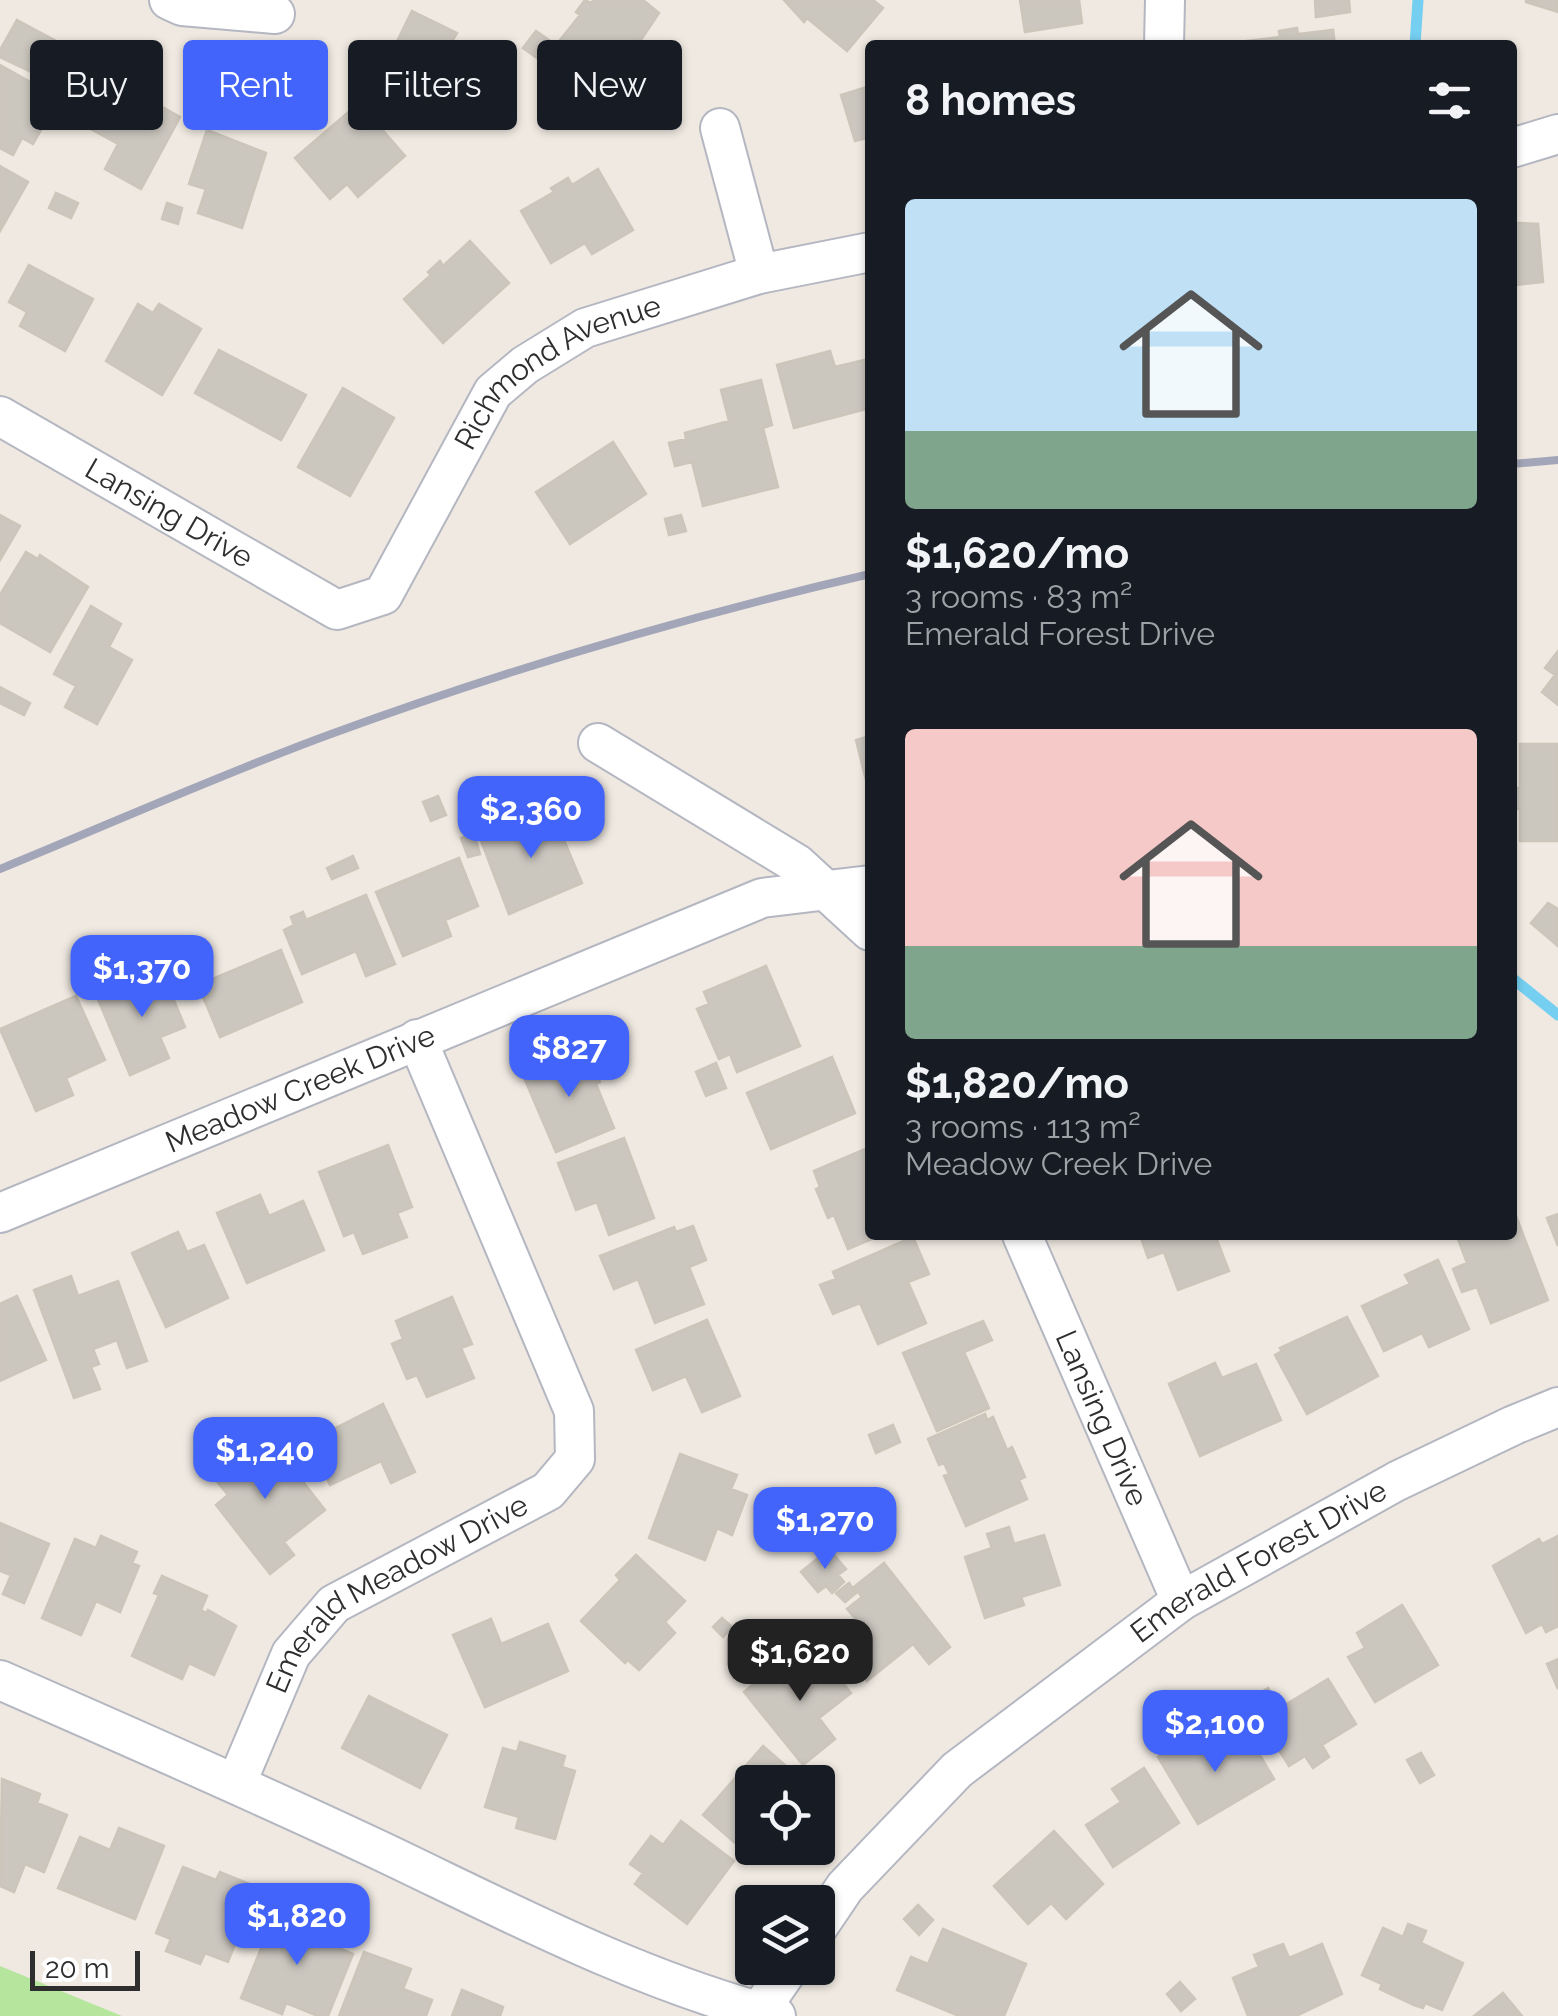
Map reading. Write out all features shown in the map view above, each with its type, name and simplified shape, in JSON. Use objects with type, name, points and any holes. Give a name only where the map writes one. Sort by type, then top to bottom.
[{"type":"street","points":[[169,0],[182,6],[275,14]]},
{"type":"street","points":[[1164,40],[1165,0]]},
{"type":"street","points":[[720,128],[759,274]]},
{"type":"street","points":[[1517,146],[1558,134]]},
{"type":"street","name":"Richmond Avenue","points":[[337,610],[384,595],[493,392],[524,365],[585,328],[759,274],[865,253]]},
{"type":"street","name":"Lansing Drive","points":[[0,416],[337,610]]},
{"type":"street","points":[[598,743],[796,864],[865,926]]},
{"type":"street","name":"Meadow Creek Drive","points":[[0,1213],[762,898],[865,886]]},
{"type":"street","name":"Emerald Meadow Drive","points":[[237,1782],[291,1654],[334,1604],[548,1490],[575,1459],[574,1411],[418,1040]]},
{"type":"street","name":"Lansing Drive","points":[[1024,1240],[1181,1601]]},
{"type":"street","name":"Emerald Forest Drive","points":[[835,1902],[957,1770],[1181,1601],[1397,1482],[1558,1407]]},
{"type":"street","points":[[0,1680],[237,1782],[560,1936],[708,1998],[763,2015],[779,1985]]},
{"type":"green space","points":[[0,1966],[122,2016],[0,2016]]},
{"type":"building","points":[[585,0],[643,0],[659,13],[641,40],[560,40],[580,15],[576,12]]},
{"type":"building","points":[[784,0],[873,0],[883,8],[847,51],[807,18],[804,22]]},
{"type":"building","points":[[1020,0],[1079,0],[1082,23],[1025,32]]},
{"type":"building","points":[[1315,0],[1349,0],[1350,12],[1316,17]]},
{"type":"building","points":[[1558,0],[1558,12],[1526,2]]},
{"type":"building","points":[[412,11],[457,33],[453,40],[398,40]]},
{"type":"building","points":[[17,20],[54,40],[30,40],[30,71],[0,57]]},
{"type":"building","points":[[1297,28],[1298,34],[1333,30],[1334,40],[1254,40],[1280,37],[1279,31]]},
{"type":"building","points":[[536,31],[549,40],[537,40],[537,58],[523,48]]},
{"type":"building","points":[[0,65],[30,82],[30,130],[41,130],[33,144],[22,138],[13,155],[0,148]]},
{"type":"building","points":[[865,88],[865,138],[855,141],[841,95]]},
{"type":"building","points":[[163,108],[180,117],[141,189],[105,169],[118,144],[93,130],[163,130]]},
{"type":"building","points":[[348,112],[348,130],[382,130],[405,156],[358,197],[347,184],[330,199],[295,158]]},
{"type":"building","points":[[207,130],[266,153],[242,228],[198,213],[206,189],[189,184]]},
{"type":"building","points":[[0,166],[28,182],[0,231]]},
{"type":"building","points":[[598,169],[633,230],[592,254],[585,243],[551,263],[521,211],[554,192],[551,188],[568,178],[572,185]]},
{"type":"building","points":[[56,193],[78,203],[71,218],[49,208]]},
{"type":"building","points":[[167,203],[182,208],[178,224],[162,219]]},
{"type":"building","points":[[1517,223],[1538,224],[1543,282],[1517,285]]},
{"type":"building","points":[[470,241],[509,283],[443,343],[404,299],[431,275],[428,272],[440,261],[443,266]]},
{"type":"building","points":[[29,265],[93,299],[65,351],[20,326],[27,312],[9,302]]},
{"type":"building","points":[[138,304],[153,313],[159,304],[201,329],[162,395],[106,361]]},
{"type":"building","points":[[219,350],[306,395],[281,440],[195,393]]},
{"type":"building","points":[[830,351],[835,367],[865,360],[865,409],[794,428],[777,365]]},
{"type":"building","points":[[761,380],[772,425],[763,428],[778,487],[703,506],[692,462],[675,466],[669,443],[686,439],[685,433],[729,421],[721,390]]},
{"type":"building","points":[[343,388],[394,418],[350,496],[298,467]]},
{"type":"building","points":[[613,442],[646,494],[570,544],[536,492]]},
{"type":"building","points":[[0,515],[20,526],[0,560]]},
{"type":"building","points":[[681,515],[686,531],[669,535],[665,519]]},
{"type":"building","points":[[26,552],[38,559],[40,555],[88,587],[50,652],[0,623],[0,595]]},
{"type":"building","points":[[91,606],[121,624],[109,647],[132,660],[97,724],[65,707],[76,686],[54,674]]},
{"type":"building","points":[[1558,651],[1558,705],[1542,692],[1555,675],[1545,668]]},
{"type":"building","points":[[0,687],[30,703],[24,715],[0,703]]},
{"type":"building","points":[[865,737],[865,776],[856,740]]},
{"type":"building","points":[[1520,744],[1558,744],[1558,841],[1520,841]]},
{"type":"building","points":[[438,796],[446,815],[431,821],[423,802]]},
{"type":"building","points":[[551,809],[582,883],[509,914],[480,838]]},
{"type":"building","points":[[474,834],[480,854],[468,857],[461,838]]},
{"type":"building","points":[[353,856],[358,868],[332,879],[327,868]]},
{"type":"building","points":[[459,858],[478,906],[445,920],[451,936],[403,956],[376,892]]},
{"type":"building","points":[[366,895],[395,964],[366,976],[356,951],[302,974],[284,930],[294,925],[291,917],[303,912],[306,920]]},
{"type":"building","points":[[1548,903],[1558,909],[1558,946],[1531,923]]},
{"type":"building","points":[[281,950],[302,1002],[220,1037],[198,985]]},
{"type":"building","points":[[766,966],[800,1046],[737,1072],[730,1054],[719,1059],[697,1009],[709,1004],[704,992]]},
{"type":"building","points":[[161,969],[185,1027],[160,1037],[169,1058],[130,1075],[97,997]]},
{"type":"building","points":[[76,996],[105,1060],[66,1078],[73,1095],[36,1111],[0,1029]]},
{"type":"building","points":[[565,1050],[570,1061],[588,1053],[614,1128],[556,1152],[525,1080],[538,1075],[533,1063]]},
{"type":"building","points":[[832,1057],[855,1113],[771,1149],[747,1093]]},
{"type":"building","points":[[716,1063],[726,1088],[706,1096],[696,1072]]},
{"type":"building","points":[[624,1138],[654,1218],[609,1235],[597,1202],[576,1210],[558,1163]]},
{"type":"building","points":[[388,1145],[412,1207],[397,1213],[407,1237],[363,1254],[354,1232],[344,1236],[319,1172]]},
{"type":"building","points":[[865,1149],[865,1240],[869,1240],[848,1249],[834,1215],[828,1218],[816,1189],[820,1187],[814,1171]]},
{"type":"building","points":[[260,1195],[269,1216],[303,1201],[324,1250],[247,1283],[217,1213]]},
{"type":"building","points":[[1558,1214],[1558,1246],[1547,1218]]},
{"type":"building","points":[[1517,1219],[1548,1300],[1491,1323],[1477,1287],[1462,1292],[1453,1269],[1467,1263],[1458,1240],[1517,1240]]},
{"type":"building","points":[[693,1226],[706,1260],[689,1267],[704,1304],[655,1323],[638,1279],[614,1289],[600,1256],[674,1227],[676,1232]]},
{"type":"building","points":[[178,1232],[187,1252],[204,1245],[228,1298],[166,1327],[132,1253]]},
{"type":"building","points":[[914,1240],[929,1274],[908,1282],[926,1323],[878,1344],[860,1303],[833,1314],[820,1285],[836,1279],[833,1272]]},
{"type":"building","points":[[1142,1240],[1217,1240],[1229,1271],[1178,1290],[1164,1252],[1148,1258]]},
{"type":"building","points":[[1438,1260],[1469,1329],[1429,1347],[1422,1333],[1384,1351],[1362,1306],[1410,1284],[1405,1275]]},
{"type":"building","points":[[71,1276],[78,1296],[118,1281],[147,1361],[127,1368],[117,1340],[93,1349],[99,1364],[91,1367],[100,1389],[74,1398],[34,1290]]},
{"type":"building","points":[[17,1296],[46,1360],[0,1381],[0,1304]]},
{"type":"building","points":[[452,1297],[472,1344],[461,1348],[474,1378],[427,1397],[417,1375],[407,1379],[392,1344],[403,1339],[396,1321]]},
{"type":"building","points":[[1347,1317],[1378,1376],[1307,1414],[1275,1355],[1282,1351],[1280,1348]]},
{"type":"building","points":[[707,1320],[740,1396],[702,1412],[686,1376],[653,1390],[636,1350]]},
{"type":"building","points":[[983,1321],[992,1340],[964,1352],[989,1408],[937,1431],[903,1353]]},
{"type":"building","points":[[1215,1363],[1222,1378],[1256,1364],[1281,1420],[1200,1456],[1169,1384]]},
{"type":"building","points":[[383,1404],[415,1472],[391,1483],[381,1461],[330,1485],[310,1441]]},
{"type":"building","points":[[985,1414],[987,1420],[993,1417],[1007,1450],[1012,1447],[1025,1477],[1019,1480],[1027,1499],[966,1526],[944,1476],[949,1474],[944,1463],[939,1465],[928,1439]]},
{"type":"building","points":[[893,1425],[900,1442],[876,1453],[869,1435]]},
{"type":"building","points":[[229,1442],[235,1450],[241,1445],[256,1463],[276,1447],[325,1510],[284,1542],[294,1555],[270,1574],[216,1505],[228,1495],[215,1479],[226,1470],[213,1454]]},
{"type":"building","points":[[680,1454],[737,1475],[731,1489],[747,1495],[732,1535],[717,1528],[705,1560],[649,1538]]},
{"type":"building","points":[[0,1523],[49,1544],[24,1603],[3,1594],[11,1575],[0,1571]]},
{"type":"building","points":[[1009,1527],[1014,1544],[1044,1535],[1060,1585],[1021,1597],[1024,1605],[985,1618],[965,1557],[992,1548],[987,1534]]},
{"type":"building","points":[[101,1536],[137,1552],[132,1563],[139,1566],[120,1612],[96,1601],[81,1635],[42,1618],[75,1539],[96,1548]]},
{"type":"building","points":[[1558,1536],[1558,1626],[1546,1632],[1542,1624],[1526,1633],[1493,1566],[1539,1539],[1542,1544]]},
{"type":"building","points":[[829,1549],[846,1569],[838,1575],[844,1582],[832,1593],[826,1586],[818,1592],[801,1572]]},
{"type":"building","points":[[636,1555],[685,1601],[665,1622],[675,1633],[639,1670],[628,1660],[625,1663],[581,1621],[620,1580],[616,1575]]},
{"type":"building","points":[[884,1563],[950,1647],[929,1664],[913,1644],[867,1681],[836,1643],[860,1624],[847,1609],[862,1597],[854,1587]]},
{"type":"building","points":[[162,1576],[207,1596],[201,1610],[236,1626],[214,1675],[189,1663],[182,1679],[132,1656],[159,1595],[154,1593]]},
{"type":"building","points":[[849,1583],[856,1593],[845,1602],[836,1593]]},
{"type":"building","points":[[1402,1605],[1438,1665],[1375,1702],[1348,1657],[1365,1648],[1357,1633]]},
{"type":"building","points":[[722,1618],[732,1627],[723,1637],[713,1627]]},
{"type":"building","points":[[491,1619],[501,1644],[548,1624],[568,1671],[485,1707],[453,1635]]},
{"type":"building","points":[[807,1626],[815,1637],[797,1650],[789,1640]]},
{"type":"building","points":[[817,1651],[851,1693],[819,1718],[835,1739],[803,1765],[744,1692],[776,1665],[785,1677]]},
{"type":"building","points":[[1558,1659],[1558,1689],[1547,1664]]},
{"type":"building","points":[[1328,1679],[1356,1724],[1322,1745],[1329,1757],[1313,1768],[1305,1756],[1289,1766],[1248,1701],[1268,1688],[1280,1708]]},
{"type":"building","points":[[369,1696],[447,1735],[420,1788],[342,1748]]},
{"type":"building","points":[[1248,1735],[1274,1779],[1198,1824],[1158,1757],[1193,1737],[1206,1759]]},
{"type":"building","points":[[520,1742],[565,1756],[562,1767],[575,1771],[555,1839],[516,1828],[519,1817],[485,1807],[503,1748],[517,1752]]},
{"type":"building","points":[[763,1746],[785,1765],[746,1765]]},
{"type":"building","points":[[1421,1753],[1434,1775],[1420,1783],[1407,1760]]},
{"type":"building","points":[[1144,1768],[1179,1823],[1113,1867],[1086,1825],[1121,1802],[1112,1789]]},
{"type":"building","points":[[735,1778],[735,1843],[703,1815]]},
{"type":"building","points":[[2,1779],[40,1794],[37,1803],[67,1815],[44,1872],[25,1864],[14,1892],[0,1886]]},
{"type":"building","points":[[681,1821],[734,1861],[687,1924],[635,1884],[643,1873],[630,1864],[651,1836],[663,1845]]},
{"type":"building","points":[[119,1828],[164,1846],[135,1919],[58,1888],[80,1837],[110,1850]]},
{"type":"building","points":[[1054,1831],[1103,1884],[1066,1919],[1051,1903],[1028,1924],[994,1886]]},
{"type":"building","points":[[183,1867],[216,1880],[220,1872],[257,1887],[228,1962],[205,1953],[200,1964],[166,1951],[171,1939],[156,1933]]},
{"type":"building","points":[[918,1905],[933,1920],[919,1935],[904,1919]]},
{"type":"building","points":[[277,1909],[327,1929],[322,1941],[353,1954],[328,2016],[286,2003],[282,2014],[241,1998]]},
{"type":"building","points":[[1408,1924],[1426,1931],[1421,1943],[1463,1963],[1442,2010],[1425,2003],[1423,2008],[1414,2005],[1380,1989],[1382,1984],[1362,1975],[1383,1928],[1403,1937]]},
{"type":"building","points":[[943,1929],[1026,1964],[1004,2016],[959,2016],[897,1990],[911,1957],[928,1964]]},
{"type":"building","points":[[1283,1944],[1289,1958],[1322,1944],[1342,1994],[1296,2016],[1248,2016],[1233,1978],[1259,1967],[1254,1955]]},
{"type":"building","points":[[364,1952],[411,1969],[403,1989],[432,2000],[426,2016],[339,2016]]},
{"type":"building","points":[[1180,1982],[1195,1999],[1181,2011],[1167,1994]]},
{"type":"building","points":[[462,1990],[503,2007],[500,2016],[452,2016]]},
{"type":"building","points":[[1503,1993],[1522,2016],[1474,2016]]},
{"type":"waterway","points":[[1415,40],[1418,0]]},
{"type":"waterway","points":[[1517,982],[1558,1015]]},
{"type":"railway","points":[[1517,464],[1558,460]]},
{"type":"railway","points":[[0,869],[206,783],[397,710],[666,626],[865,575]]}]
